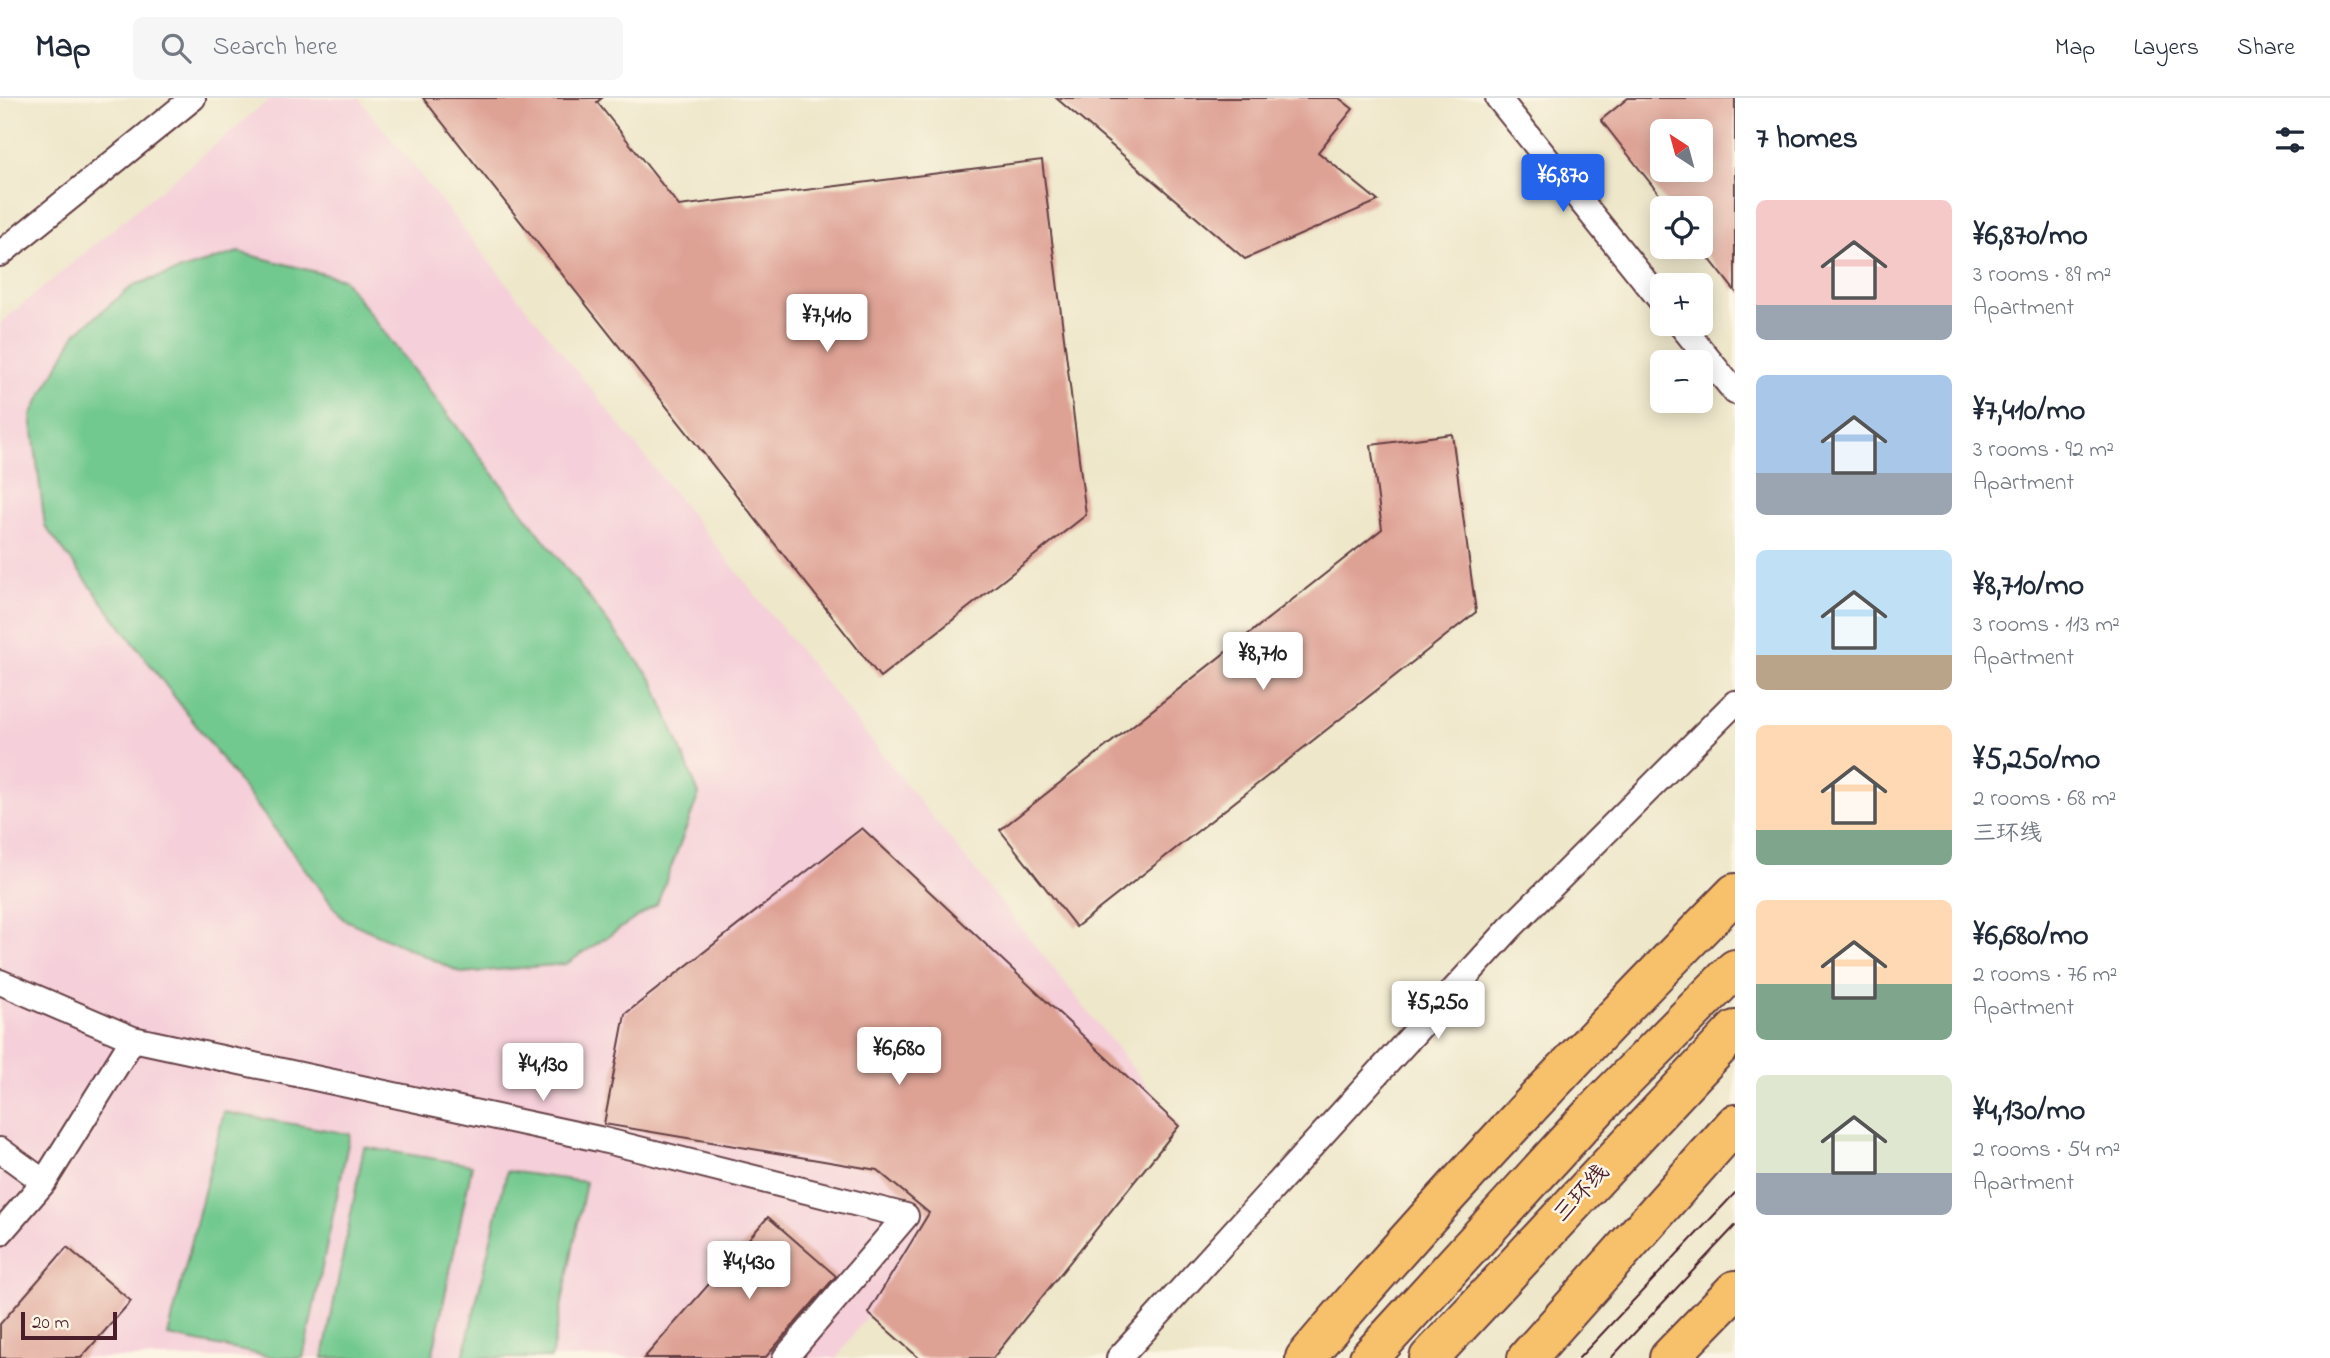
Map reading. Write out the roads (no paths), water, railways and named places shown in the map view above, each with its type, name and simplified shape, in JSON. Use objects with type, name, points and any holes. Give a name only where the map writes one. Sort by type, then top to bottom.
[{"type":"highway","points":[[1305,1358],[1393,1254],[1556,1077],[1735,893]]},
{"type":"highway","points":[[1369,1358],[1601,1105],[1735,969]]},
{"type":"highway","name":"三环线","points":[[1429,1358],[1735,1030]]},
{"type":"highway","points":[[1527,1358],[1735,1124]]},
{"type":"highway","points":[[1351,1358],[1461,1258]]},
{"type":"highway","points":[[1669,1358],[1735,1290]]},
{"type":"highway","points":[[1682,1358],[1735,1320]]},
{"type":"street","points":[[0,254],[193,98]]},
{"type":"street","points":[[1498,98],[1650,287]]},
{"type":"street","points":[[1690,336],[1735,392]]},
{"type":"street","points":[[1119,1358],[1510,928],[1735,703]]},
{"type":"street","points":[[0,982],[133,1039],[599,1139],[906,1216],[785,1358]]},
{"type":"street","points":[[0,1233],[44,1182],[133,1039]]},
{"type":"street","points":[[0,1150],[44,1182]]},
{"type":"tram line","points":[[1579,1358],[1735,1193]]},
{"type":"tram line","points":[[1611,1358],[1735,1226]]}]
